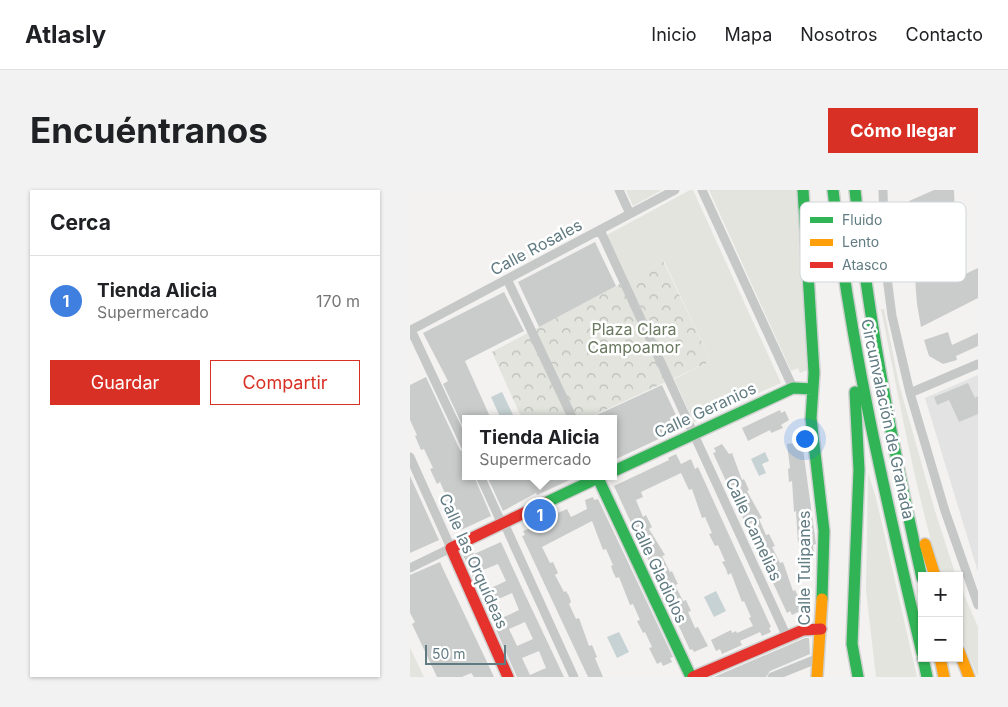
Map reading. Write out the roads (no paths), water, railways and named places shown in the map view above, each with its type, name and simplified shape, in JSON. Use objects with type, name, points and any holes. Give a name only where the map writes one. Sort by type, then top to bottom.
[{"type":"main road","name":"Calle Tulipanes","points":[[808,282],[814,374],[811,418],[824,531],[821,629],[817,677]]},
{"type":"main road","name":"Circunvalación de Granada","points":[[845,282],[856,349],[918,635]]},
{"type":"main road","name":"Circunvalación de Granada","points":[[866,282],[901,487],[921,572]]},
{"type":"main road","points":[[856,349],[853,380],[859,470],[852,644],[858,677]]},
{"type":"main road","name":"Calle Geranios","points":[[617,470],[793,388],[812,389]]},
{"type":"main road","points":[[451,548],[594,480]]},
{"type":"main road","name":"Calle Gladiolos","points":[[601,480],[692,677]]},
{"type":"main road","points":[[901,487],[915,507],[934,572]]},
{"type":"main road","name":"Calle las Orquídeas","points":[[451,548],[508,677]]},
{"type":"main road","points":[[692,677],[803,630],[821,629]]},
{"type":"main road","points":[[963,661],[969,677]]},
{"type":"main road","points":[[924,662],[927,677]]},
{"type":"main road","points":[[941,662],[944,677]]},
{"type":"street","points":[[619,190],[630,214]]},
{"type":"street","name":"Calle Rosales","points":[[462,438],[411,330],[675,190]]},
{"type":"street","points":[[702,190],[793,388]]},
{"type":"street","points":[[600,230],[694,433]]},
{"type":"street","points":[[507,279],[571,415]]},
{"type":"street","points":[[888,282],[892,316],[910,393],[960,557],[978,606]]},
{"type":"street","points":[[910,393],[978,364]]},
{"type":"street","name":"Calle Camelias","points":[[694,433],[787,637]]},
{"type":"street","name":"Calle las Orquídeas","points":[[410,458],[451,548]]},
{"type":"street","points":[[482,480],[574,677]]},
{"type":"street","points":[[410,568],[451,548]]},
{"type":"street","points":[[772,677],[819,658]]},
{"type":"place","name":"Tienda Alicia","points":[[540,515]]},
{"type":"park label","name":"Plaza Clara Campoamor","points":[[634,338]]}]
